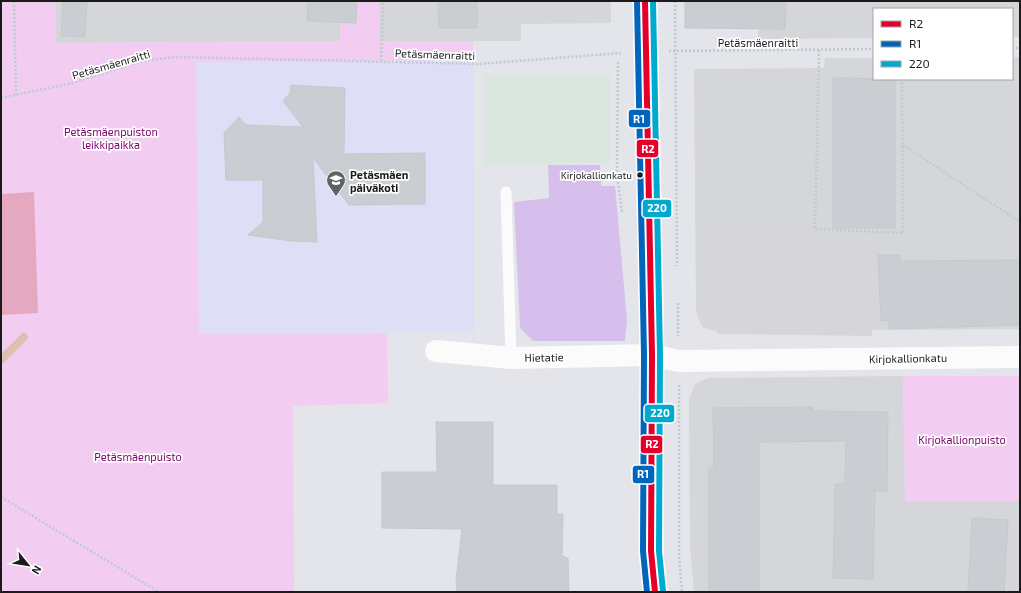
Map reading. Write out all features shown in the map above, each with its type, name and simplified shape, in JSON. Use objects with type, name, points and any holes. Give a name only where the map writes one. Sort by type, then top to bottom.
[{"type":"street","points":[[645,1],[652,355],[651,551],[655,592]]},
{"type":"street","name":"Hietatie","points":[[436,351],[511,358],[652,355]]},
{"type":"street","name":"Kirjokallionkatu","points":[[652,355],[679,361],[1020,357]]},
{"type":"lane","points":[[506,192],[511,358]]},
{"type":"path","points":[[14,1],[16,95]]},
{"type":"path","points":[[381,61],[383,1]]},
{"type":"path","points":[[675,1],[675,51]]},
{"type":"path","name":"Petäsmäenraitti","points":[[1,98],[72,83],[146,60],[177,57],[479,64],[645,51],[873,49]]},
{"type":"path","points":[[819,50],[814,229],[903,233],[902,80]]},
{"type":"path","points":[[903,145],[1020,222]]},
{"type":"path","points":[[1,497],[159,592]]},
{"type":"shaded area","points":[[56,1],[340,1],[340,41],[56,43]]},
{"type":"shaded area","points":[[379,1],[611,1],[611,23],[521,24],[521,41],[380,41]]},
{"type":"shaded area","points":[[686,1],[1020,1],[1020,37],[1013,37],[1013,8],[873,8],[873,38],[758,39],[758,24]]},
{"type":"shaded area","points":[[814,1],[885,1],[885,2],[814,5]]},
{"type":"shaded area","points":[[1013,57],[1020,57],[1020,329],[715,331],[702,327],[696,311],[694,69],[824,68],[825,58],[873,58],[873,80],[1013,80]]},
{"type":"shaded area","name":"Petäsmäen päiväkoti","points":[[473,60],[474,332],[199,334],[196,62]]},
{"type":"shaded area","points":[[610,74],[610,164],[484,165],[484,75]]},
{"type":"shaded area","points":[[548,165],[600,165],[601,186],[615,186],[627,320],[625,341],[533,341],[520,328],[514,202],[549,198]]},
{"type":"shaded area","points":[[34,192],[38,313],[1,315],[1,194]]},
{"type":"shaded area","points":[[718,235],[873,237],[872,336],[717,334]]},
{"type":"shaded area","points":[[903,376],[905,501],[1020,501],[1020,592],[694,592],[690,547],[689,400],[695,384],[708,378]]},
{"type":"green space","name":"Petäsmäenpuisto","points":[[1,1],[56,1],[56,43],[340,41],[340,1],[379,1],[380,41],[473,41],[473,60],[196,62],[199,334],[387,333],[388,403],[293,406],[294,592],[1,592]]},
{"type":"green space","name":"Kirjokallionpuisto","points":[[903,376],[1020,376],[1020,501],[905,501]]},
{"type":"building","points":[[63,1],[87,1],[85,37],[61,36]]},
{"type":"building","points":[[308,1],[357,1],[356,23],[307,21]]},
{"type":"building","points":[[438,1],[477,1],[477,28],[439,28]]},
{"type":"building","points":[[685,1],[786,1],[785,29],[685,28]]},
{"type":"building","points":[[833,78],[895,80],[895,228],[833,228]]},
{"type":"building","points":[[291,85],[345,88],[344,154],[425,153],[425,204],[349,205],[313,158],[317,242],[291,241],[248,235],[263,222],[263,180],[226,180],[224,133],[239,117],[246,125],[303,127],[283,101],[290,93]]},
{"type":"building","points":[[878,255],[900,255],[900,261],[1020,260],[1020,325],[889,329],[889,320],[881,321]]},
{"type":"building","points":[[813,407],[813,411],[888,412],[887,491],[875,491],[873,579],[833,578],[835,484],[845,484],[846,441],[759,442],[759,592],[709,592],[709,468],[714,468],[713,408]]},
{"type":"building","points":[[436,422],[493,422],[493,485],[557,485],[557,514],[563,514],[562,556],[568,558],[569,592],[457,592],[456,580],[462,529],[382,528],[382,472],[437,472]]},
{"type":"building","points":[[972,518],[1008,520],[1004,592],[968,592]]},
{"type":"waterway","points":[[1,360],[24,337]]},
{"type":"transit line","name":"R1","points":[[637,1],[644,355],[643,551],[647,592]]},
{"type":"transit line","name":"R2","points":[[645,1],[652,355],[651,551],[655,592]]},
{"type":"transit line","name":"220","points":[[653,1],[660,355],[659,551],[663,591]]},
{"type":"place","name":"Kirjokallionkatu","points":[[640,175]]},
{"type":"place","name":"Petäsmäen päiväkoti","points":[[336,197]]},
{"type":"park label","name":"Petäsmäenpuiston leikkipaikka","points":[[111,137]]}]
